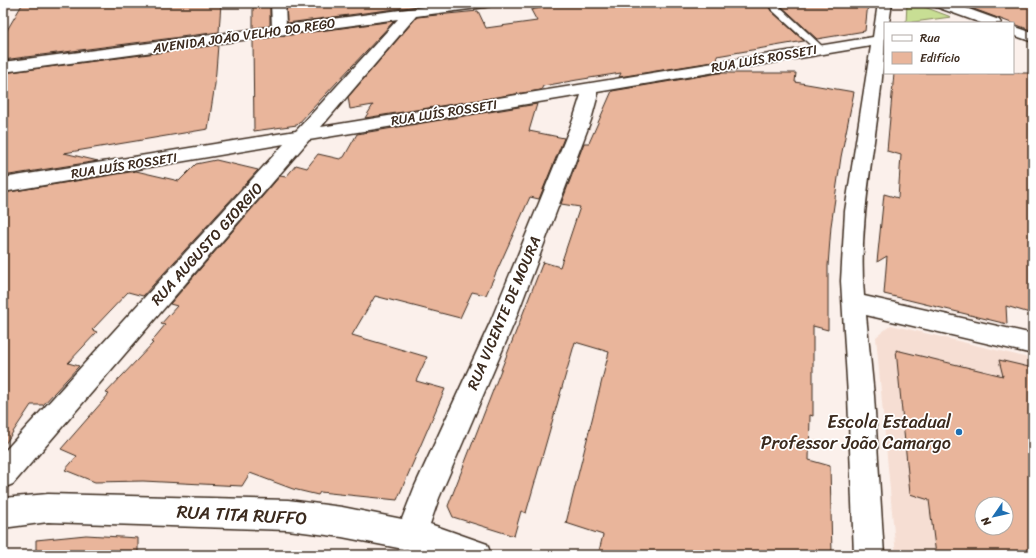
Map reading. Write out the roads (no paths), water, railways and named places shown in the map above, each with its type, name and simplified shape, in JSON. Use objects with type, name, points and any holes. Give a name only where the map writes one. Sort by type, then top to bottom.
[{"type":"street","points":[[278,3],[279,30]]},
{"type":"street","name":"AVENIDA JOÃO VELHO DO REGO","points":[[3,67],[485,3]]},
{"type":"street","points":[[869,555],[861,396],[853,303],[855,211],[882,39],[885,3]]},
{"type":"street","points":[[939,3],[991,22]]},
{"type":"street","name":"RUA AUGUSTO GIORGIO","points":[[3,474],[411,13]]},
{"type":"street","points":[[1014,30],[1033,38]]},
{"type":"street","name":"RUA LUÍS ROSSETI","points":[[3,185],[882,39]]},
{"type":"street","name":"RUA VICENTE DE MOURA","points":[[411,536],[425,496],[516,286],[582,120],[589,98],[589,88]]},
{"type":"street","points":[[853,303],[1033,344]]},
{"type":"street","name":"RUA TITA RUFFO","points":[[3,513],[48,508],[288,515],[342,522],[434,540],[476,555]]},
{"type":"lane","points":[[772,3],[775,8],[820,49]]},
{"type":"place","name":"Escola Estadual Professor João Camargo","points":[[959,432]]}]
